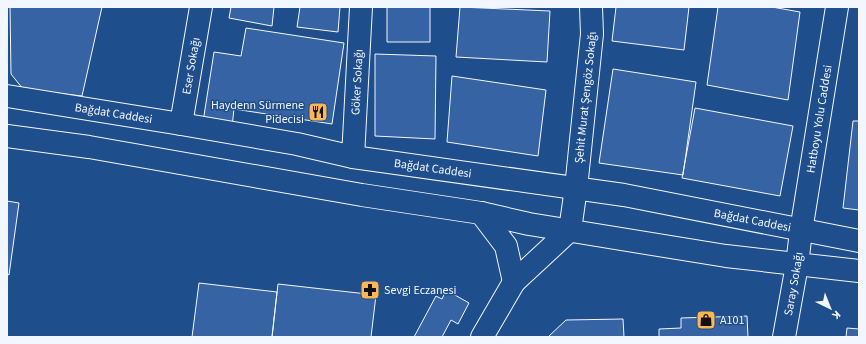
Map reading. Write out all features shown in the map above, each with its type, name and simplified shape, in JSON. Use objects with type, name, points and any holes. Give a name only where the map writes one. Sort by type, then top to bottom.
[{"type":"main road","name":"Eser Sokağı","points":[[181,124],[201,7]]},
{"type":"main road","name":"Göker Sokağı","points":[[353,157],[361,7]]},
{"type":"main road","name":"Şehit Murat Şengöz Sokağı","points":[[570,230],[576,188],[592,34],[591,7]]},
{"type":"main road","name":"Hatboyu Yolu Caddesi","points":[[801,231],[837,7]]},
{"type":"main road","name":"Bağdat Caddesi","points":[[7,96],[297,144],[353,157],[624,195],[859,242]]},
{"type":"main road","points":[[7,136],[89,147],[362,195],[481,213],[529,224],[726,256],[859,271]]},
{"type":"main road","points":[[481,213],[506,246],[514,282]]},
{"type":"main road","points":[[482,337],[514,282],[570,230]]},
{"type":"main road","name":"Saray Sokağı","points":[[784,337],[797,265],[801,231]]},
{"type":"building","points":[[10,7],[102,7],[82,96],[23,89],[11,74]]},
{"type":"building","points":[[231,7],[274,7],[272,26],[229,18]]},
{"type":"building","points":[[300,7],[340,7],[338,32],[297,27]]},
{"type":"building","points":[[387,7],[430,7],[430,42],[387,42]]},
{"type":"building","points":[[460,7],[550,11],[547,62],[456,57]]},
{"type":"building","points":[[616,7],[689,7],[684,50],[612,41]]},
{"type":"building","points":[[718,7],[772,7],[800,12],[788,100],[707,85]]},
{"type":"building","points":[[246,28],[344,43],[332,124],[234,109],[232,127],[203,122],[214,52],[241,56]]},
{"type":"building","points":[[375,54],[436,56],[435,139],[375,136]]},
{"type":"building","points":[[613,69],[696,82],[683,175],[599,163]]},
{"type":"building","points":[[452,76],[546,90],[538,156],[447,142]]},
{"type":"building","points":[[695,108],[793,126],[780,196],[682,178]]},
{"type":"building","points":[[853,121],[859,121],[859,210],[843,208]]},
{"type":"building","points":[[7,201],[19,203],[9,275],[7,274]]},
{"type":"building","points":[[199,283],[277,292],[272,337],[192,337]]},
{"type":"building","points":[[278,284],[376,295],[371,337],[272,337]]},
{"type":"building","points":[[446,290],[469,303],[458,324],[451,320],[442,337],[414,337],[436,296],[442,299]]},
{"type":"building","points":[[747,316],[748,337],[659,337],[659,329],[681,328],[681,318]]},
{"type":"building","points":[[623,319],[624,337],[548,337],[566,320]]},
{"type":"building","points":[[847,328],[859,329],[859,337],[846,337]]},
{"type":"place","name":"Haydenn Sürmene Pidecisi","points":[[318,112]]},
{"type":"place","name":"Sevgi Eczanesi","points":[[370,290]]},
{"type":"place","name":"A101","points":[[706,320]]}]
